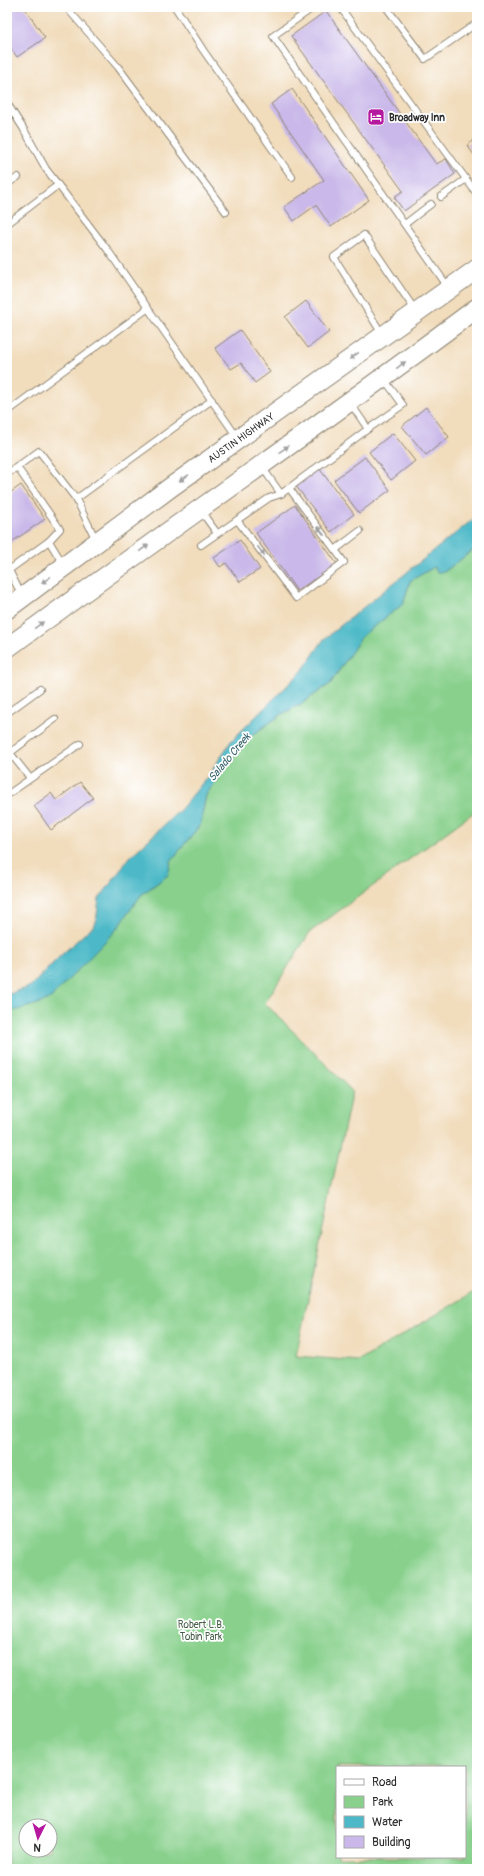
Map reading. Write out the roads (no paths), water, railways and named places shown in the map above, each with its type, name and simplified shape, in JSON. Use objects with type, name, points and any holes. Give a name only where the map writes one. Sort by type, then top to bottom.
[{"type":"main road","name":"AUSTIN HIGHWAY","points":[[7,609],[171,487],[239,440],[383,335],[450,290],[477,269]]},
{"type":"main road","points":[[7,648],[199,508],[350,403],[477,308]]},
{"type":"lane","points":[[66,7],[118,67],[226,212]]},
{"type":"lane","points":[[175,7],[202,50],[292,177]]},
{"type":"lane","points":[[314,7],[273,36],[450,290]]},
{"type":"lane","points":[[340,7],[477,194]]},
{"type":"lane","points":[[386,7],[425,59],[477,23]]},
{"type":"lane","points":[[7,103],[24,128],[46,169],[107,249],[147,309],[239,440]]},
{"type":"lane","points":[[7,184],[18,177]]},
{"type":"lane","points":[[441,197],[466,179]]},
{"type":"lane","points":[[7,224],[58,185]]},
{"type":"lane","points":[[405,224],[431,204]]},
{"type":"lane","points":[[383,335],[334,257],[364,235],[416,313]]},
{"type":"lane","points":[[7,412],[147,309]]},
{"type":"lane","points":[[201,545],[269,498],[281,494],[368,429],[403,405],[383,378]]},
{"type":"lane","points":[[76,499],[212,400]]},
{"type":"lane","points":[[350,403],[368,429]]},
{"type":"lane","points":[[7,474],[39,452],[76,499],[97,542]]},
{"type":"lane","points":[[260,465],[281,494]]},
{"type":"lane","points":[[17,467],[60,529],[49,541],[8,570],[22,597]]},
{"type":"lane","points":[[237,520],[296,598],[344,562],[289,488]]},
{"type":"lane","points":[[199,508],[217,533]]},
{"type":"lane","points":[[335,550],[360,531]]},
{"type":"lane","points":[[49,541],[65,567]]},
{"type":"lane","points":[[7,713],[40,689]]},
{"type":"lane","points":[[30,778],[8,752],[55,719]]},
{"type":"lane","points":[[7,795],[80,744]]},
{"type":"water","name":"Salado Creek","points":[[477,516],[477,547],[444,572],[437,572],[434,567],[410,581],[403,604],[362,636],[330,684],[301,704],[282,714],[244,741],[206,795],[200,825],[171,861],[168,875],[141,895],[116,930],[52,997],[41,1003],[7,1013],[7,995],[31,986],[59,957],[93,926],[96,922],[99,899],[130,857],[181,809],[209,775],[231,741],[302,671],[324,639]]},
{"type":"place","name":"Broadway Inn","points":[[376,117]]},
{"type":"park label","name":"Robert L.B. Tobin Park","points":[[201,1630]]}]
